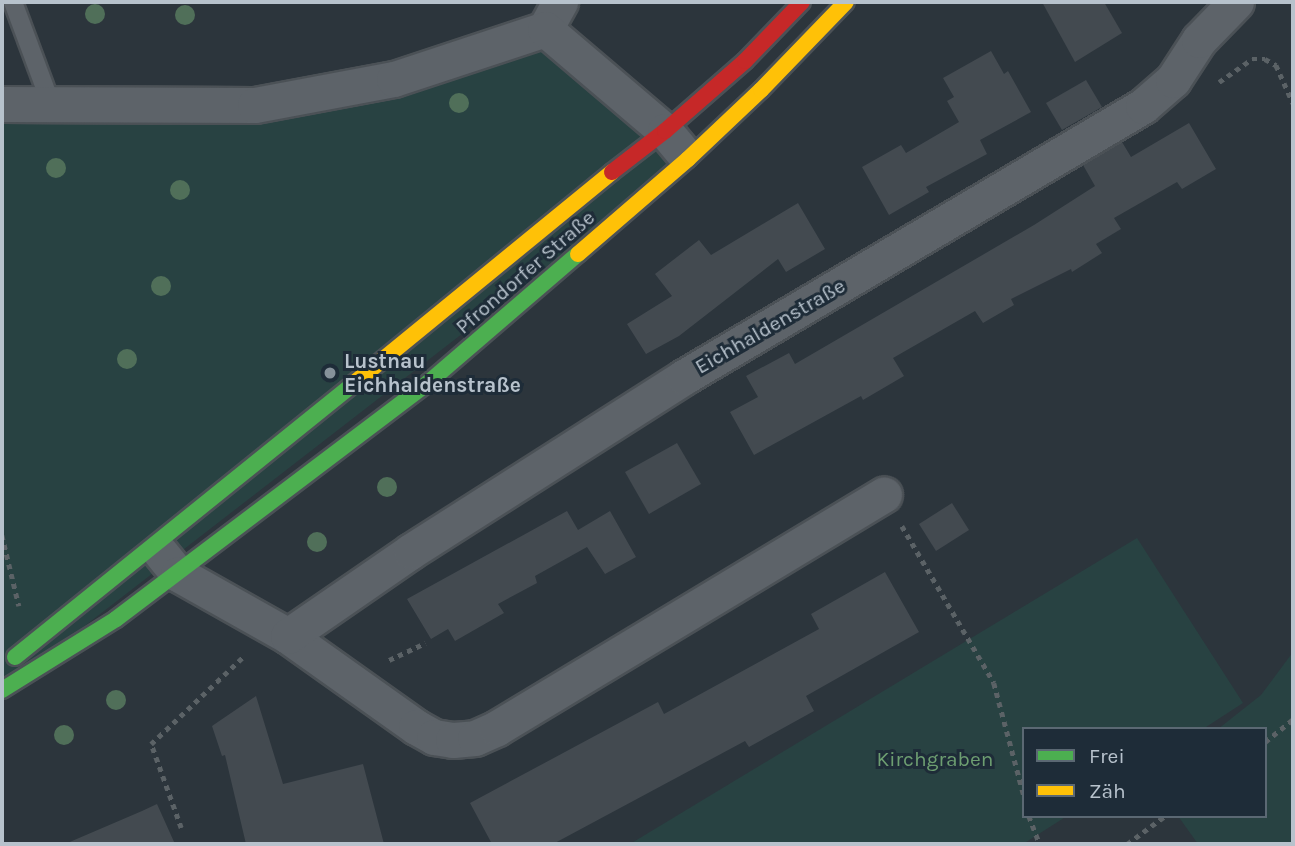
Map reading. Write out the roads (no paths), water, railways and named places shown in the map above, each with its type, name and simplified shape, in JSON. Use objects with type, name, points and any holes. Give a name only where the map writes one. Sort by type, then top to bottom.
[{"type":"street","name":"Pfrondorfer Straße","points":[[2,667],[156,546],[584,192],[665,131],[745,61],[802,2]]},
{"type":"street","name":"Pfrondorfer Straße","points":[[2,690],[116,619],[429,383],[688,159],[761,90],[846,2]]},
{"type":"street","name":"Eichhaldenstraße","points":[[281,632],[684,377],[1143,106],[1173,80],[1199,40],[1236,2]]},
{"type":"street","points":[[2,104],[52,107],[255,105],[394,79],[553,15],[665,131],[688,159]]},
{"type":"street","points":[[156,546],[178,574],[281,632],[424,732],[434,737],[453,740],[475,738],[526,712],[884,495]]},
{"type":"lane","points":[[13,2],[52,107]]},
{"type":"place","name":"Lustnau Eichhaldenstraße","points":[[330,373]]},
{"type":"park label","name":"Kirchgraben","points":[[935,759]]}]
